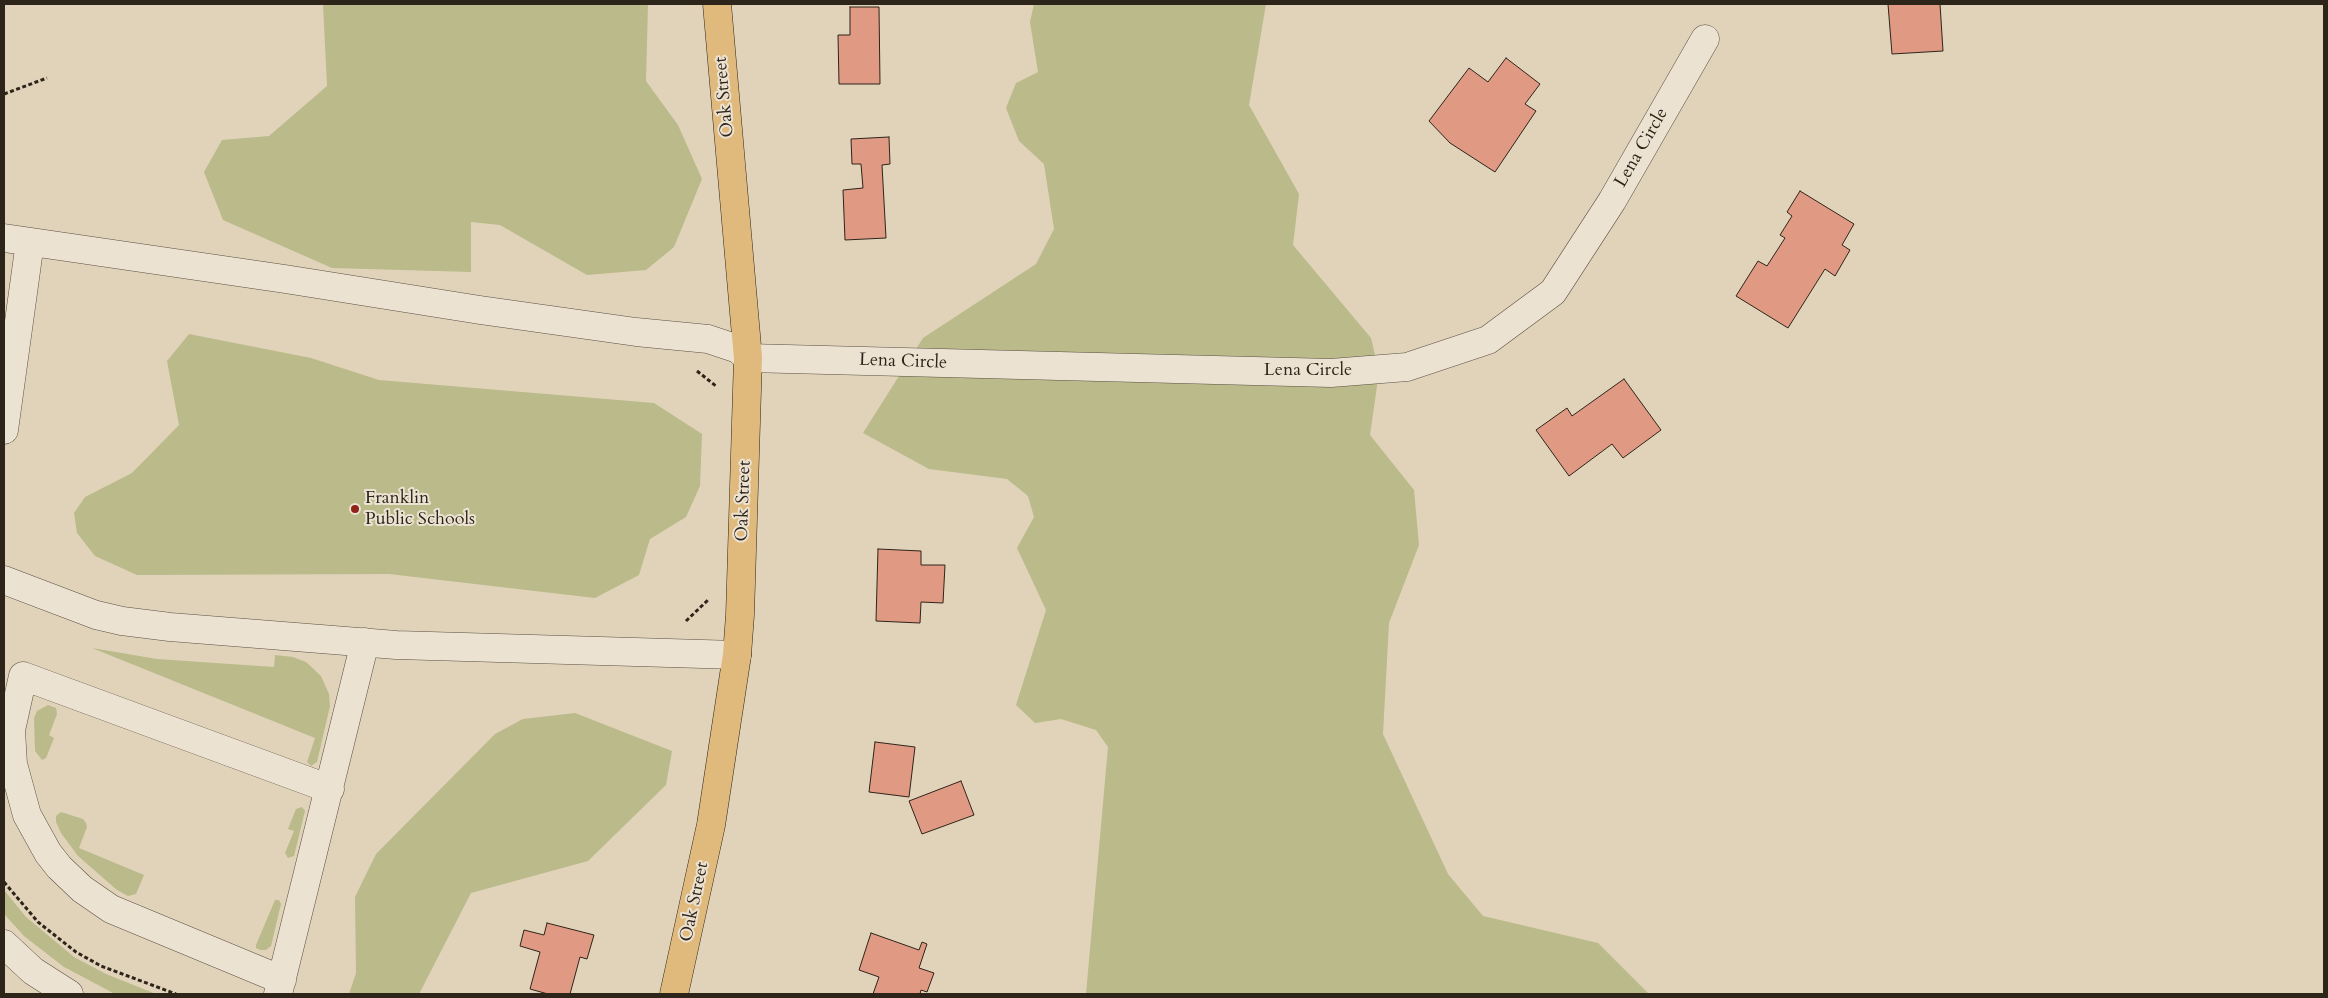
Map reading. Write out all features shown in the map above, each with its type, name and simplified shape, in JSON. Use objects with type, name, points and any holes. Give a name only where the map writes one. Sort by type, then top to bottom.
[{"type":"main road","name":"Oak Street","points":[[674,994],[711,825],[736,655],[740,615],[748,358],[717,4]]},
{"type":"street","name":"Lena Circle","points":[[748,358],[1331,373],[1407,367],[1488,340],[1553,292],[1612,201],[1705,39]]},
{"type":"street","points":[[4,430],[17,240],[266,276],[480,310],[636,332],[708,339],[738,349],[748,358]]},
{"type":"street","points":[[4,580],[76,608],[122,622],[170,628],[396,645],[736,655]]},
{"type":"street","points":[[330,789],[23,676],[11,730],[13,764],[27,816],[44,846],[59,867],[82,890],[111,909],[280,987],[330,789],[365,642]]},
{"type":"street","points":[[4,944],[33,971],[70,994]]},
{"type":"path","points":[[4,94],[47,78]]},
{"type":"path","points":[[694,369],[717,387]]},
{"type":"path","points":[[679,623],[685,622],[712,594]]},
{"type":"path","points":[[4,882],[38,922],[76,952],[101,966],[176,994]]},
{"type":"green space","points":[[323,4],[648,4],[646,81],[678,125],[702,179],[674,247],[646,270],[587,275],[500,225],[471,222],[471,272],[332,268],[223,220],[204,172],[222,140],[269,136],[327,86]]},
{"type":"green space","points":[[1034,4],[1266,4],[1249,105],[1299,194],[1293,245],[1371,338],[1379,372],[1370,435],[1414,490],[1419,545],[1389,623],[1383,734],[1448,874],[1483,916],[1598,943],[1649,994],[1086,994],[1108,747],[1096,730],[1061,719],[1035,723],[1016,705],[1046,610],[1017,548],[1034,517],[1028,496],[1007,479],[929,469],[863,433],[923,338],[1036,264],[1054,229],[1044,164],[1019,141],[1006,108],[1016,83],[1038,72],[1030,22]]},
{"type":"green space","points":[[189,334],[311,358],[379,380],[654,403],[702,434],[700,486],[686,517],[650,539],[639,575],[595,598],[389,574],[137,575],[95,556],[77,533],[74,513],[85,497],[132,473],[179,425],[167,361]]},
{"type":"green space","points":[[92,648],[157,659],[274,667],[275,655],[293,657],[306,662],[321,676],[329,694],[330,706],[317,762],[311,766],[307,762],[315,738]]},
{"type":"green space","points":[[48,705],[56,708],[57,714],[49,735],[54,738],[46,758],[42,760],[35,751],[34,718],[37,711]]},
{"type":"green space","points":[[575,713],[672,751],[666,785],[588,861],[471,893],[419,994],[349,994],[356,973],[355,897],[376,854],[495,734],[523,719]]},
{"type":"green space","points":[[302,807],[305,811],[294,856],[288,858],[285,853],[294,831],[288,829],[296,809]]},
{"type":"green space","points":[[61,812],[83,819],[86,823],[87,827],[79,848],[144,875],[136,894],[128,896],[117,890],[78,856],[61,833],[56,822],[56,816]]},
{"type":"green space","points":[[4,890],[26,917],[74,957],[106,974],[156,994],[115,994],[64,967],[24,936],[4,914]]},
{"type":"green space","points":[[275,900],[279,900],[281,904],[271,946],[266,950],[260,950],[256,948],[256,945]]},
{"type":"building","points":[[1888,4],[1940,4],[1943,51],[1892,54]]},
{"type":"building","points":[[850,7],[879,7],[880,84],[839,84],[838,35],[850,35]]},
{"type":"building","points":[[1506,58],[1540,84],[1525,104],[1536,111],[1495,172],[1450,143],[1429,121],[1469,68],[1488,82]]},
{"type":"building","points":[[889,137],[890,164],[882,165],[886,238],[845,240],[843,190],[863,188],[861,164],[852,164],[851,139]]},
{"type":"building","points":[[1800,191],[1854,224],[1842,245],[1850,250],[1835,276],[1825,269],[1788,328],[1736,296],[1758,261],[1767,266],[1785,238],[1780,235],[1792,216],[1787,212]]},
{"type":"building","points":[[1624,379],[1661,430],[1623,458],[1612,444],[1569,476],[1536,430],[1567,408],[1572,416]]},
{"type":"building","points":[[878,549],[921,551],[921,565],[945,565],[943,603],[921,602],[920,623],[876,621]]},
{"type":"building","points":[[875,742],[915,747],[909,797],[869,792]]},
{"type":"building","points":[[961,781],[974,815],[922,834],[909,801]]},
{"type":"building","points":[[547,923],[594,935],[587,959],[580,957],[570,994],[548,994],[530,989],[540,952],[520,946],[524,930],[544,935]]},
{"type":"building","points":[[871,933],[919,950],[922,942],[927,944],[919,968],[934,973],[927,992],[921,990],[920,994],[873,994],[879,977],[859,970]]},
{"type":"place","name":"Franklin Public Schools","points":[[355,509]]}]
